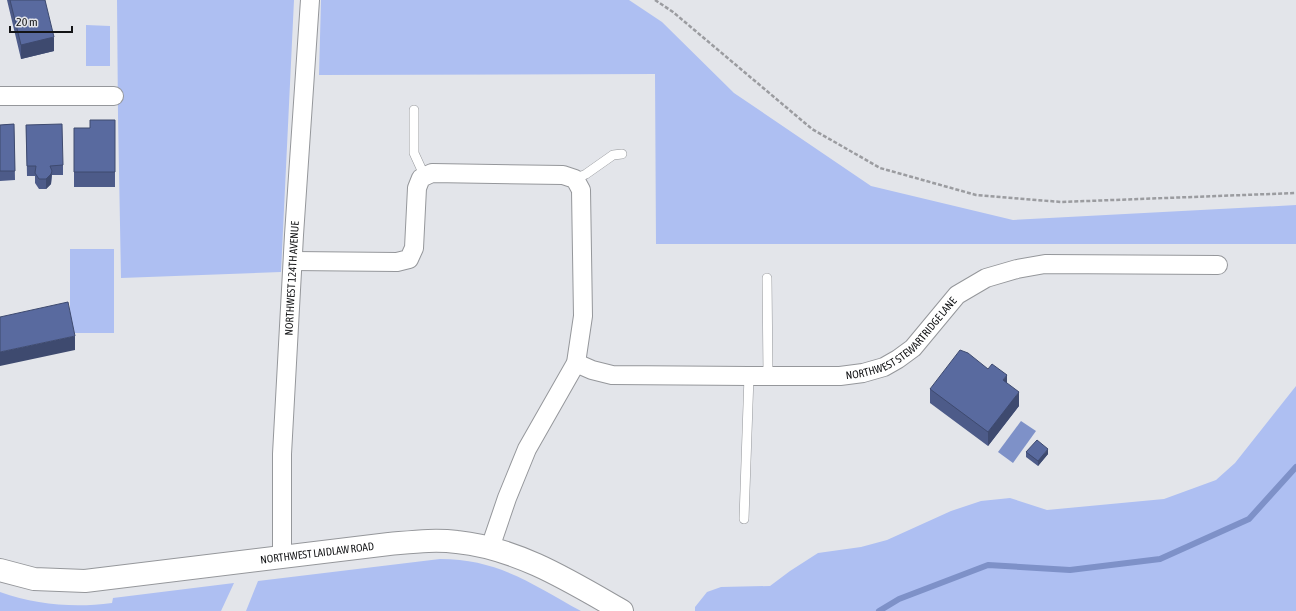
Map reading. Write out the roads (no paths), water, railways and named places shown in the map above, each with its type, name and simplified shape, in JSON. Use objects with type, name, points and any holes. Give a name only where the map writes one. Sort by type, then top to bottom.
[{"type":"street","name":"NORTHWEST 124TH AVENUE","points":[[282,557],[282,454],[310,0]]},
{"type":"street","points":[[0,96],[114,96]]},
{"type":"street","points":[[293,261],[397,262],[409,260],[414,248],[417,188],[421,178],[432,173],[563,175],[575,179],[581,190],[583,316],[576,363],[527,449],[506,498],[490,548]]},
{"type":"street","name":"NORTHWEST STEWARTRIDGE LANE","points":[[576,363],[592,370],[612,375],[840,376],[863,373],[884,367],[913,348],[957,295],[986,278],[1045,264],[1218,265]]},
{"type":"street","name":"NORTHWEST LAIDLAW ROAD","points":[[0,570],[34,580],[85,581],[422,541],[456,542],[490,548],[525,559],[587,590],[622,611]]},
{"type":"lane","points":[[414,110],[414,153],[425,177]]},
{"type":"lane","points":[[575,179],[586,174],[613,155],[622,154]]},
{"type":"lane","points":[[767,278],[768,375]]},
{"type":"lane","points":[[744,519],[749,376]]},
{"type":"waterway","points":[[879,611],[899,599],[988,565],[1070,570],[1160,559],[1249,519],[1296,467]]}]
